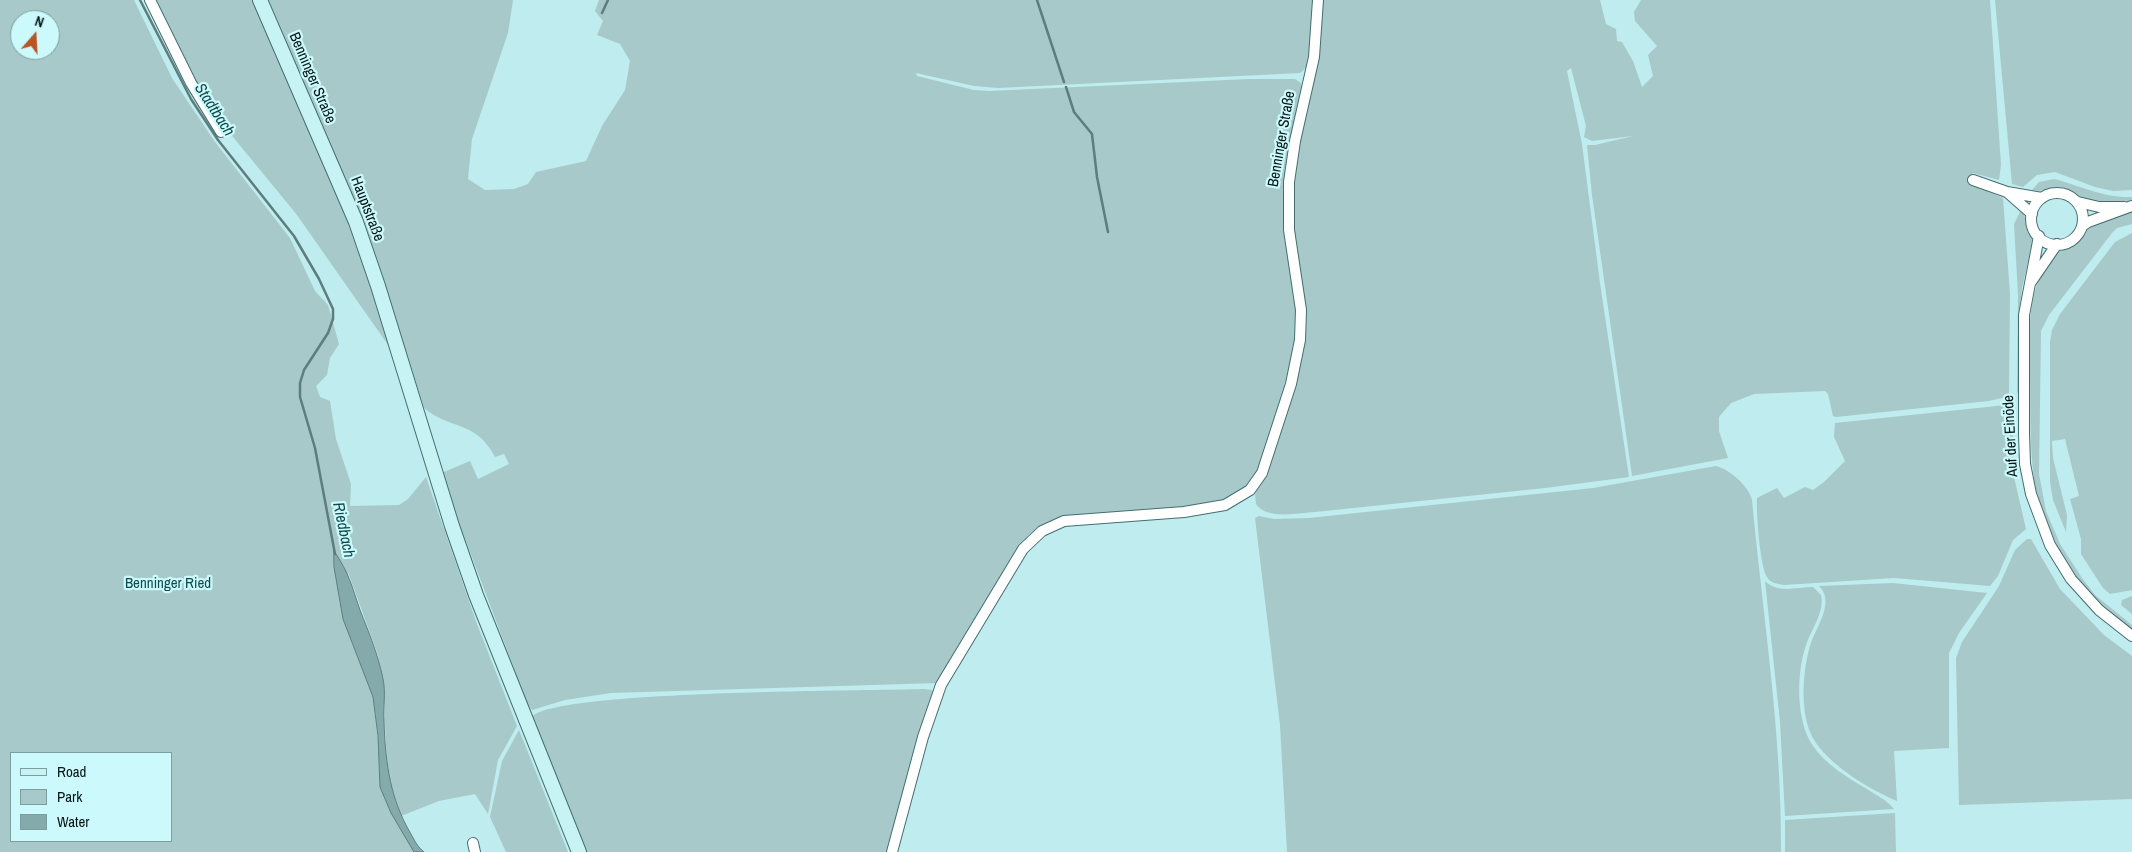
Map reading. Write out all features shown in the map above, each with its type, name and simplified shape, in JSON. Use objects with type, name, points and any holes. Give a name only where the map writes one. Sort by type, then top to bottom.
[{"type":"main road","name":"Benninger Straße","points":[[260,0],[334,169]]},
{"type":"main road","name":"Hauptstraße","points":[[334,169],[369,260],[452,526],[476,594],[579,852]]},
{"type":"street","points":[[150,0],[191,83],[221,132]]},
{"type":"street","name":"Benninger Straße","points":[[892,852],[919,751],[941,685],[1023,549],[1034,537],[1048,527],[1074,520],[1213,508],[1241,497],[1257,481],[1269,455],[1297,360],[1301,319],[1290,230],[1289,182],[1295,141],[1314,56],[1318,0]]},
{"type":"street","points":[[1973,180],[2007,192],[2042,198]]},
{"type":"street","points":[[2007,192],[2012,199],[2032,214]]},
{"type":"street","points":[[2078,202],[2083,216],[2082,226],[2078,234],[2071,240],[2057,244],[2047,242],[2038,236],[2033,226],[2032,214],[2042,198],[2054,193],[2061,193],[2078,202],[2099,207],[2131,207]]},
{"type":"street","points":[[2082,226],[2088,222],[2131,207]]},
{"type":"street","points":[[2031,283],[2031,269],[2038,236]]},
{"type":"street","points":[[2031,283],[2057,244]]},
{"type":"street","name":"Auf der Einöde","points":[[2031,283],[2024,315],[2025,464],[2036,511],[2050,545],[2071,579],[2098,610],[2132,636]]},
{"type":"green space","name":"Benninger Ried","points":[[0,0],[134,0],[172,78],[215,142],[290,238],[315,291],[328,305],[339,344],[330,358],[327,375],[316,386],[320,397],[330,401],[336,439],[351,484],[350,506],[399,505],[408,499],[426,477],[477,624],[517,726],[498,760],[488,814],[475,794],[439,801],[401,816],[389,783],[383,680],[378,655],[348,572],[349,635],[373,697],[385,799],[419,852],[0,852]]},
{"type":"green space","points":[[154,0],[255,0],[355,239],[393,352],[297,215],[224,126],[200,89]]},
{"type":"green space","points":[[268,0],[513,0],[508,33],[472,139],[468,179],[485,190],[514,189],[528,184],[536,172],[586,161],[602,126],[625,90],[630,61],[620,44],[597,35],[603,21],[595,11],[599,0],[1313,0],[1308,62],[1306,68],[1300,73],[998,88],[974,86],[916,73],[917,76],[974,90],[989,91],[1249,79],[1295,79],[1301,83],[1302,94],[1289,148],[1297,314],[1292,367],[1261,467],[1247,487],[1238,495],[1217,504],[1039,527],[1029,535],[1017,550],[937,683],[611,693],[565,700],[532,710],[527,703],[441,475],[470,461],[478,479],[509,464],[504,454],[495,457],[488,445],[471,431],[443,420],[424,408],[400,332],[358,215]]},
{"type":"green space","points":[[1322,0],[1600,0],[1606,24],[1616,29],[1617,41],[1622,42],[1633,61],[1642,87],[1653,76],[1648,55],[1657,46],[1635,21],[1634,12],[1641,0],[1990,0],[2001,165],[1999,180],[1973,173],[1968,183],[2003,198],[2010,294],[2009,394],[2006,397],[1989,401],[1836,417],[1833,416],[1828,394],[1825,391],[1754,394],[1731,403],[1719,417],[1719,431],[1728,458],[1632,476],[1592,195],[1587,145],[1595,145],[1633,136],[1592,141],[1584,137],[1586,126],[1571,68],[1567,71],[1582,144],[1600,283],[1629,477],[1545,488],[1300,513],[1275,514],[1261,509],[1256,504],[1255,494],[1271,463],[1299,367],[1293,188],[1301,136],[1318,58]]},
{"type":"green space","points":[[1995,0],[2132,0],[2132,190],[2113,191],[2095,187],[2055,172],[2037,175],[2023,187],[2012,184]]},
{"type":"green space","points":[[2054,179],[2102,194],[2132,197],[2132,200],[2115,203],[2097,203],[2086,200],[2069,189],[2062,187],[2039,191],[2032,190],[2039,182]]},
{"type":"green space","points":[[2020,212],[2023,212],[2033,241],[2022,288],[2019,315],[2020,391],[2017,393],[2018,295],[2014,224]]},
{"type":"green space","points":[[2132,212],[2132,224],[2117,228],[2112,233],[2049,315],[2041,331],[2039,474],[2046,511],[2060,544],[2095,595],[2132,625],[2132,630],[2089,593],[2063,559],[2047,527],[2040,507],[2032,465],[2029,337],[2030,316],[2036,289],[2043,272],[2056,252],[2070,248],[2094,224]]},
{"type":"green space","points":[[2132,233],[2132,590],[2110,594],[2103,588],[2081,554],[2081,539],[2070,499],[2079,496],[2065,439],[2052,441],[2053,458],[2067,515],[2066,532],[2053,500],[2050,482],[2050,342],[2052,330],[2060,314],[2115,242]]},
{"type":"green space","points":[[2006,405],[2012,410],[2014,477],[2026,529],[2013,540],[1998,576],[1990,586],[1894,578],[1784,585],[1774,583],[1768,579],[1760,551],[1757,498],[1777,488],[1784,498],[1805,487],[1813,490],[1824,482],[1845,461],[1834,437],[1835,423]]},
{"type":"green space","points":[[1716,466],[1738,479],[1747,489],[1752,500],[1775,720],[1781,852],[1287,852],[1280,725],[1255,518],[1259,516],[1274,519],[1309,518],[1593,488]]},
{"type":"green space","points":[[2027,539],[2031,539],[2060,589],[2104,635],[2132,656],[2132,799],[1959,805],[1956,658],[1962,642],[1999,586],[2015,550]]},
{"type":"green space","points":[[1765,581],[1781,589],[1813,587],[1821,595],[1821,608],[1806,645],[1800,670],[1799,697],[1803,724],[1807,736],[1818,753],[1830,765],[1885,800],[1894,809],[1785,816],[1780,722]]},
{"type":"green space","points":[[1893,583],[1987,593],[1959,633],[1949,653],[1949,748],[1894,751],[1897,801],[1853,777],[1832,761],[1816,743],[1807,722],[1804,696],[1807,657],[1825,608],[1824,593],[1819,586]]},
{"type":"green space","points":[[2132,596],[2132,614],[2121,605],[2122,600]]},
{"type":"green space","points":[[932,690],[932,694],[887,852],[584,852],[532,717],[553,708],[652,697]]},
{"type":"green space","points":[[519,730],[568,852],[506,852],[490,817],[502,761]]},
{"type":"green space","points":[[1895,813],[1896,852],[1785,852],[1785,820]]},
{"type":"water","points":[[334,551],[350,580],[381,670],[384,689],[387,762],[392,788],[407,827],[416,844],[424,852],[414,852],[391,813],[380,787],[378,736],[373,697],[343,619],[334,567]]},
{"type":"waterway","name":"Riedbach","points":[[140,0],[191,99],[218,140],[294,236],[319,279],[333,309],[333,319],[328,333],[304,370],[300,383],[300,397],[315,448],[335,554]]},
{"type":"waterway","points":[[602,13],[608,0]]},
{"type":"waterway","points":[[1037,0],[1064,82]]},
{"type":"waterway","points":[[1066,87],[1074,112],[1092,134],[1097,177],[1108,232]]},
{"type":"water label","name":"Stadtbach","points":[[214,110]]}]
